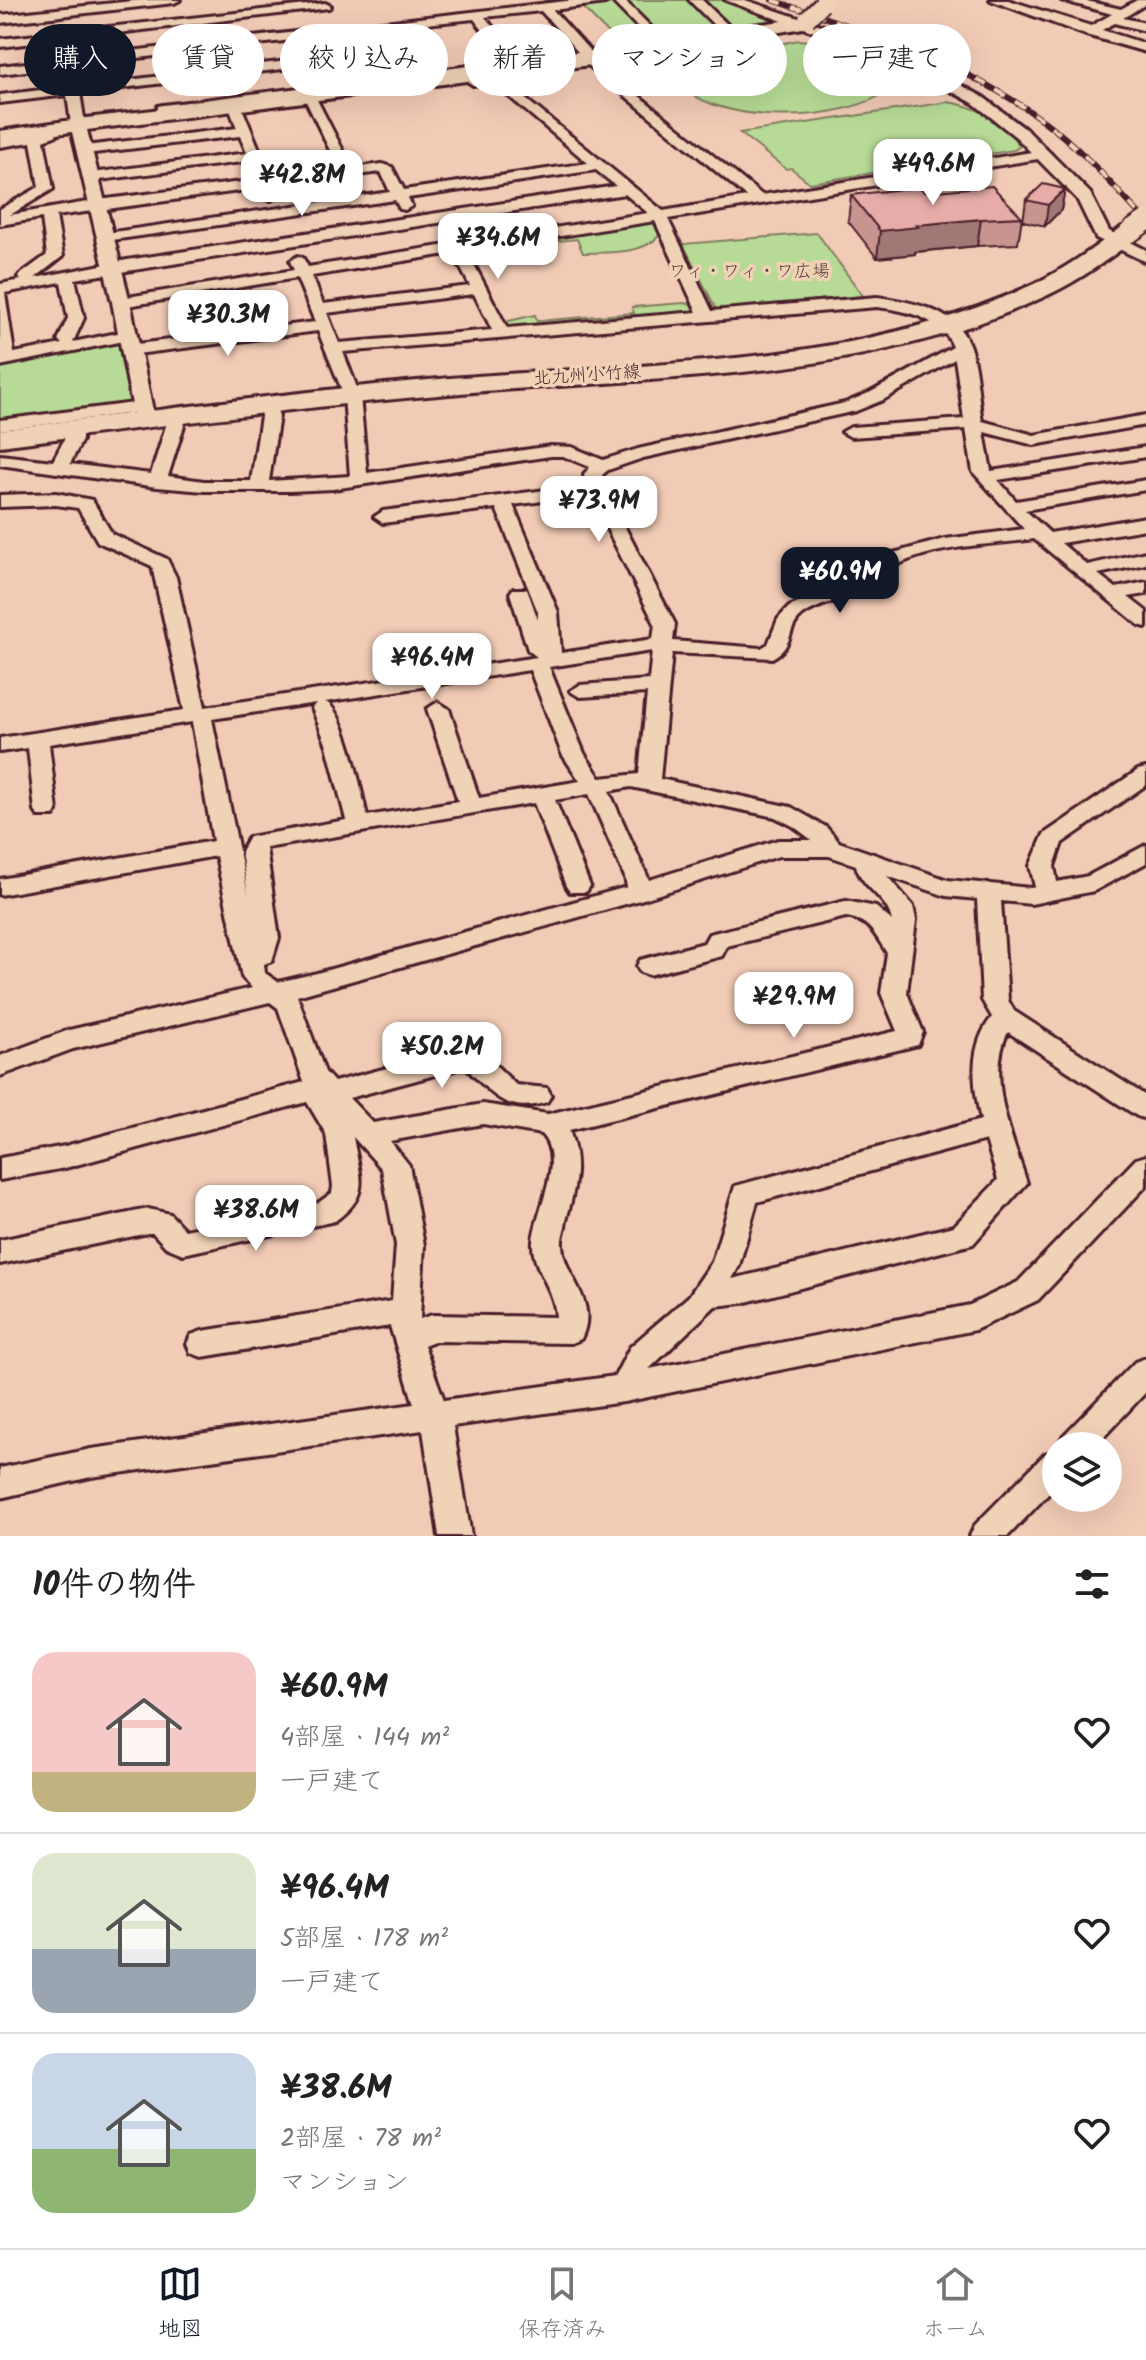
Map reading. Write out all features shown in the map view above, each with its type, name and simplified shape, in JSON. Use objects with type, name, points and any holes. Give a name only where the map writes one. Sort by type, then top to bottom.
[{"type":"main road","name":"北九州小竹線","points":[[0,438],[73,429],[143,414],[178,416],[268,406],[350,392],[766,362],[856,347],[984,314],[1044,288],[1131,231]]},
{"type":"street","points":[[0,19],[53,6],[174,0]]},
{"type":"street","points":[[400,24],[605,0]]},
{"type":"street","points":[[617,0],[641,24]]},
{"type":"street","points":[[695,0],[720,24]]},
{"type":"street","points":[[732,0],[804,21],[893,57],[958,89],[998,114],[1044,154],[1084,197],[1102,234],[1131,231],[1146,257]]},
{"type":"street","points":[[996,0],[1146,48]]},
{"type":"street","points":[[1067,0],[1146,27]]},
{"type":"street","points":[[448,76],[797,26],[822,2]]},
{"type":"street","points":[[136,24],[195,15],[323,3],[336,24]]},
{"type":"street","points":[[1090,32],[1143,4]]},
{"type":"street","points":[[544,7],[589,58],[759,200]]},
{"type":"street","points":[[195,15],[199,24]]},
{"type":"street","points":[[477,15],[484,24]]},
{"type":"street","points":[[783,24],[804,21]]},
{"type":"street","points":[[0,43],[24,40]]},
{"type":"street","points":[[576,59],[592,57]]},
{"type":"street","points":[[0,70],[24,67]]},
{"type":"street","points":[[448,83],[495,78],[660,216],[706,315]]},
{"type":"street","points":[[0,99],[24,96]]},
{"type":"street","points":[[0,425],[143,414],[74,96]]},
{"type":"street","points":[[228,96],[350,392],[359,480]]},
{"type":"street","points":[[0,143],[135,117],[283,96]]},
{"type":"street","points":[[231,102],[298,96]]},
{"type":"street","points":[[309,96],[347,172]]},
{"type":"street","points":[[0,136],[79,127]]},
{"type":"street","points":[[85,150],[245,131]]},
{"type":"street","points":[[1,216],[46,189],[37,137]]},
{"type":"street","points":[[121,302],[1044,154]]},
{"type":"street","points":[[92,177],[255,156]]},
{"type":"street","points":[[105,237],[599,165]]},
{"type":"street","points":[[1,216],[347,172],[387,170],[430,253]]},
{"type":"street","points":[[0,282],[415,224],[627,189]]},
{"type":"street","points":[[1,216],[48,213],[98,202]]},
{"type":"street","points":[[26,277],[55,256],[48,213]]},
{"type":"street","points":[[458,248],[501,332]]},
{"type":"street","points":[[0,289],[113,266]]},
{"type":"street","points":[[66,340],[76,318],[67,276]]},
{"type":"street","points":[[2,355],[319,318],[480,289]]},
{"type":"street","points":[[0,296],[2,355]]},
{"type":"street","points":[[332,348],[877,302],[912,307],[948,324],[960,342],[978,460],[985,477],[1042,536],[1146,621]]},
{"type":"street","points":[[2,355],[66,340],[127,339]]},
{"type":"street","points":[[649,781],[665,624],[596,489],[593,474],[602,466],[638,454],[850,407],[877,396],[961,349]]},
{"type":"street","points":[[259,486],[270,416],[268,406]]},
{"type":"street","points":[[157,482],[178,416]]},
{"type":"street","points":[[851,432],[972,424],[1034,440],[1146,420]]},
{"type":"street","points":[[1120,424],[1146,451]]},
{"type":"street","points":[[59,468],[73,440],[73,429]]},
{"type":"street","points":[[0,460],[204,486],[333,484],[551,451],[566,451],[602,466]]},
{"type":"street","points":[[985,477],[1146,451]]},
{"type":"street","points":[[1012,507],[1146,485]]},
{"type":"street","points":[[383,517],[596,489]]},
{"type":"street","points":[[0,501],[56,499],[85,504],[105,538],[160,563],[166,577],[196,715],[203,721],[254,977],[289,1003],[314,1077],[339,1133],[347,1186],[344,1199],[325,1213],[183,1242],[160,1222],[148,1221],[0,1252]]},
{"type":"street","points":[[502,501],[548,612],[546,659],[573,754],[596,786],[637,877],[639,892]]},
{"type":"street","points":[[0,745],[546,659],[661,644],[680,649],[765,654],[777,647],[780,629],[790,615],[807,603],[851,588],[895,558],[962,544],[1146,523]]},
{"type":"street","points":[[1084,571],[1146,558]]},
{"type":"street","points":[[1113,594],[1146,588]]},
{"type":"street","points":[[520,593],[538,650],[546,659]]},
{"type":"street","points":[[580,691],[657,686]]},
{"type":"street","points":[[323,708],[338,746],[358,824]]},
{"type":"street","points":[[438,709],[471,806]]},
{"type":"street","points":[[38,739],[46,811]]},
{"type":"street","points":[[1048,893],[1042,866],[1057,832],[1146,775]]},
{"type":"street","points":[[250,960],[263,955],[267,938],[253,851],[257,842],[631,780],[649,781],[676,792],[782,812],[821,832],[831,848]]},
{"type":"street","points":[[542,794],[578,886]]},
{"type":"street","points":[[0,887],[226,847]]},
{"type":"street","points":[[0,1066],[69,1040],[271,992],[639,892],[778,848],[831,848],[946,888],[1031,896],[1094,883],[1146,853]]},
{"type":"street","points":[[367,1135],[483,1114],[548,1125],[909,1038],[910,1032],[894,993],[904,920],[901,906],[868,870],[867,862]]},
{"type":"street","points":[[989,893],[995,1000],[1005,1018],[1146,1109]]},
{"type":"street","points":[[649,966],[713,950],[718,940],[846,909],[860,910],[877,918],[887,928],[899,952]]},
{"type":"street","points":[[707,1294],[742,1291],[963,1236],[1013,1183],[996,1127],[986,1071],[995,1027],[1005,1018]]},
{"type":"street","points":[[0,1169],[65,1157],[322,1090],[470,1056],[510,1095],[538,1095]]},
{"type":"street","points":[[322,1090],[395,1165],[410,1245],[407,1325],[424,1392],[436,1415],[450,1535]]},
{"type":"street","points":[[202,1344],[407,1325],[571,1330],[570,1303],[565,1286],[551,1264],[547,1243],[565,1169],[557,1133],[548,1125]]},
{"type":"street","points":[[624,1388],[641,1356],[699,1305],[725,1266],[745,1194],[996,1127]]},
{"type":"street","points":[[0,1483],[91,1463],[624,1388],[975,1317],[1028,1291],[1146,1167]]},
{"type":"street","points":[[1087,1432],[1146,1371]]},
{"type":"street","points":[[986,1536],[1042,1478]]},
{"type":"green space","points":[[544,0],[722,0],[782,19],[753,24],[647,24],[633,6],[625,6],[635,24],[599,24],[576,1],[547,4]]},
{"type":"green space","points":[[803,40],[803,96],[879,96],[834,111],[773,115],[743,112],[715,105],[696,96],[787,96],[787,42]]},
{"type":"green space","points":[[948,102],[989,116],[1020,146],[1014,150],[810,183],[791,168],[786,169],[740,133]]},
{"type":"green space","points":[[648,220],[654,222],[659,236],[643,247],[623,251],[583,253],[577,239],[495,248],[496,256],[472,257],[467,250]]},
{"type":"green space","name":"ワィ・ワィ・ワ広場","points":[[817,233],[863,296],[716,309],[683,244]]},
{"type":"green space","points":[[694,305],[699,311],[513,328],[506,325],[509,321],[535,315],[537,321],[634,313],[632,307]]},
{"type":"green space","points":[[118,342],[130,404],[0,422],[0,364]]},
{"type":"building","points":[[1043,184],[1065,189],[1048,205],[1026,200]]},
{"type":"building","points":[[992,186],[1022,217],[916,225],[918,227],[880,231],[851,195],[920,187],[924,192]]},
{"type":"railway","points":[[772,0],[914,50],[982,82],[1045,122],[1072,144],[1146,221]]}]
